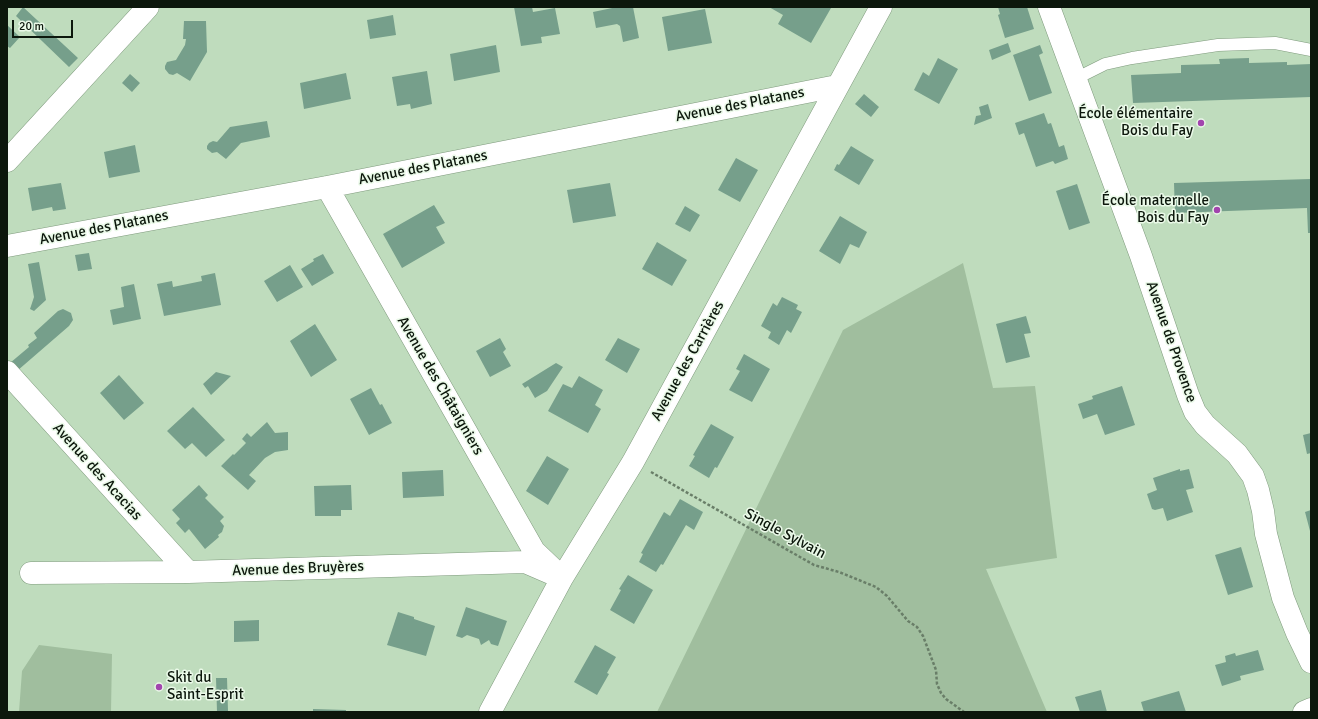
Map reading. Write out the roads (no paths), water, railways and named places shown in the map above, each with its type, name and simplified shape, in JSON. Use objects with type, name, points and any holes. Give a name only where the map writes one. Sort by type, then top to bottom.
[{"type":"street","points":[[7,161],[148,7]]},
{"type":"street","name":"Avenue des Carrières","points":[[490,712],[562,578],[633,462],[881,7]]},
{"type":"street","name":"Avenue de Provence","points":[[1049,7],[1141,256],[1188,395],[1204,426],[1237,454],[1253,476],[1258,490],[1271,554],[1283,598],[1297,633],[1311,662]]},
{"type":"street","name":"Avenue des Platanes","points":[[7,246],[327,187],[837,86]]},
{"type":"street","name":"Avenue des Châtaigniers","points":[[327,187],[534,551],[562,578]]},
{"type":"street","name":"Avenue des Acacias","points":[[7,372],[188,572]]},
{"type":"street","name":"Avenue des Bruyères","points":[[31,573],[188,572],[525,562],[562,578]]},
{"type":"street","points":[[1304,712],[1311,709]]},
{"type":"lane","points":[[1075,79],[1105,64],[1132,58],[1218,44],[1275,43],[1311,50]]},
{"type":"place","name":"École élémentaire Bois du Fay","points":[[1201,123]]},
{"type":"place","name":"École maternelle Bois du Fay","points":[[1217,210]]},
{"type":"place","name":"Skit du Saint-Esprit","points":[[159,687]]}]
